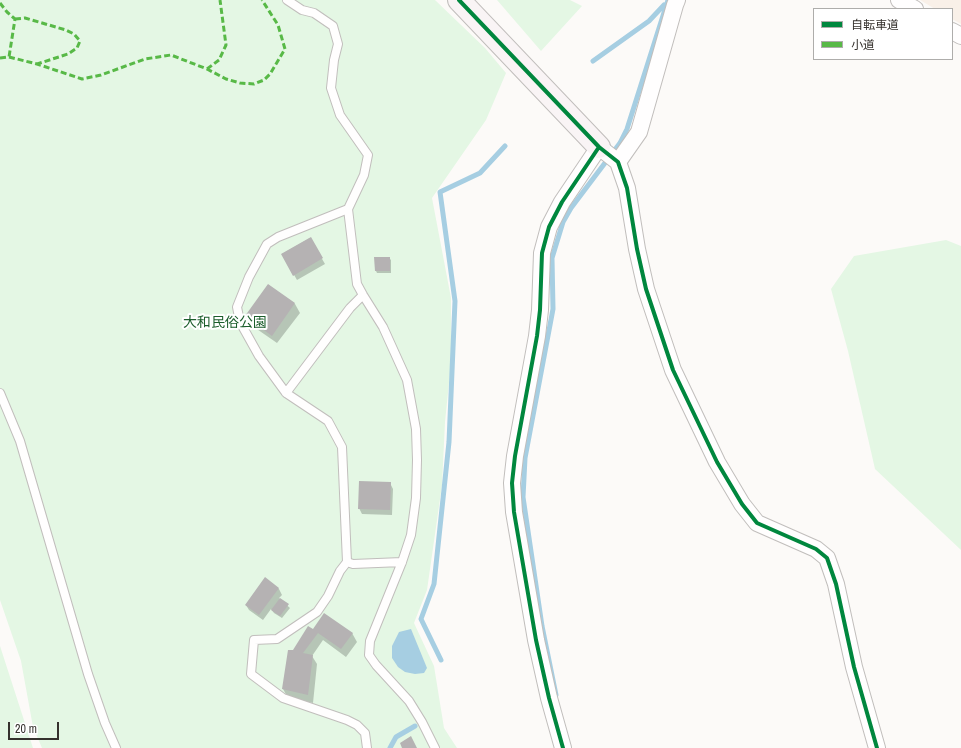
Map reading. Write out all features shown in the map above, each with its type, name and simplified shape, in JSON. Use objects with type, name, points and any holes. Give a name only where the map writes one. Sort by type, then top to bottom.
[{"type":"street","points":[[459,0],[599,147],[618,162],[627,188],[637,250],[646,289],[673,370],[717,462],[742,504],[757,523],[816,549],[827,558],[836,584],[854,667],[877,748]]},
{"type":"street","points":[[618,162],[639,132],[677,0]]},
{"type":"street","points":[[899,0],[913,8]]},
{"type":"street","points":[[563,748],[549,698],[536,640],[514,512],[512,483],[515,456],[537,336],[540,310],[542,252],[545,240],[549,226],[562,202],[599,147]]},
{"type":"lane","points":[[287,0],[302,10],[314,13],[333,26],[338,44],[334,60],[331,88],[340,115],[368,155],[364,175],[348,209],[357,284],[362,295],[383,327],[406,380],[416,429],[417,460],[416,498],[411,535],[402,562],[370,641],[369,655],[376,665],[409,701],[422,722],[435,748]]},
{"type":"lane","points":[[348,209],[278,237],[267,244],[252,271],[237,307],[240,322],[259,356],[286,393],[328,421],[342,448],[347,562],[340,571],[328,596],[317,612],[277,639],[254,640],[251,674],[283,698],[347,720],[357,726],[365,734],[367,748]]},
{"type":"lane","points":[[286,393],[350,308],[362,295]]},
{"type":"lane","points":[[0,393],[20,441],[88,674],[105,723],[116,748]]},
{"type":"lane","points":[[347,562],[353,564],[402,562]]},
{"type":"shaded area","points":[[920,0],[961,0],[961,24],[953,20],[953,8],[933,8]]},
{"type":"green space","name":"大和民俗公園","points":[[0,0],[435,0],[485,48],[506,73],[486,120],[432,198],[451,298],[451,363],[445,422],[442,485],[427,590],[414,623],[434,666],[444,728],[457,748],[42,748],[33,727],[21,661],[0,600]]},
{"type":"green space","points":[[497,0],[570,0],[582,6],[541,51]]},
{"type":"green space","points":[[946,240],[961,246],[961,550],[875,469],[848,351],[831,289],[854,256]]},
{"type":"green space","points":[[0,646],[33,748],[0,748]]},
{"type":"water","points":[[411,629],[427,668],[424,673],[415,674],[405,672],[398,667],[392,658],[392,646],[399,632]]},
{"type":"building","points":[[311,237],[323,258],[293,276],[281,254]]},
{"type":"building","points":[[374,257],[390,257],[390,271],[375,271]]},
{"type":"building","points":[[268,284],[295,303],[272,336],[245,316]]},
{"type":"building","points":[[359,481],[391,482],[390,510],[358,509]]},
{"type":"building","points":[[265,577],[279,588],[259,615],[245,605]]},
{"type":"building","points":[[280,598],[289,604],[280,616],[271,610]]},
{"type":"building","points":[[324,613],[353,633],[341,649],[318,633],[303,653],[313,655],[308,695],[282,689],[288,650],[293,650],[308,626],[313,629]]},
{"type":"building","points":[[411,736],[417,748],[402,748],[400,743]]},
{"type":"waterway","points":[[556,695],[542,626],[523,497],[525,458],[553,309],[552,258],[563,222],[571,208],[620,143],[627,129],[668,0]]},
{"type":"waterway","points":[[593,61],[649,21],[664,5]]},
{"type":"waterway","points":[[441,660],[421,619],[434,584],[449,442],[455,301],[440,192],[480,173],[505,146]]},
{"type":"waterway","points":[[390,748],[396,737],[415,726]]},
{"type":"marked path","points":[[207,69],[219,60],[226,45],[220,0]]},
{"type":"marked path","points":[[0,58],[9,57],[37,64],[82,79],[101,75],[145,59],[171,55],[207,69],[226,79],[240,83],[254,84],[264,80],[270,74],[285,49],[278,25],[262,0]]},
{"type":"marked path","points":[[0,3],[15,19],[9,57]]},
{"type":"marked path","points":[[15,19],[25,18],[66,30],[74,34],[80,41],[77,48],[68,54],[37,64]]},
{"type":"cycle path","points":[[459,0],[599,147],[618,162],[627,188],[637,249],[646,289],[673,370],[717,462],[742,504],[757,523],[816,549],[827,558],[836,584],[854,667],[877,748]]},
{"type":"cycle path","points":[[563,748],[549,698],[536,640],[514,512],[512,483],[515,456],[537,336],[540,310],[542,253],[549,227],[562,202],[599,147]]}]
